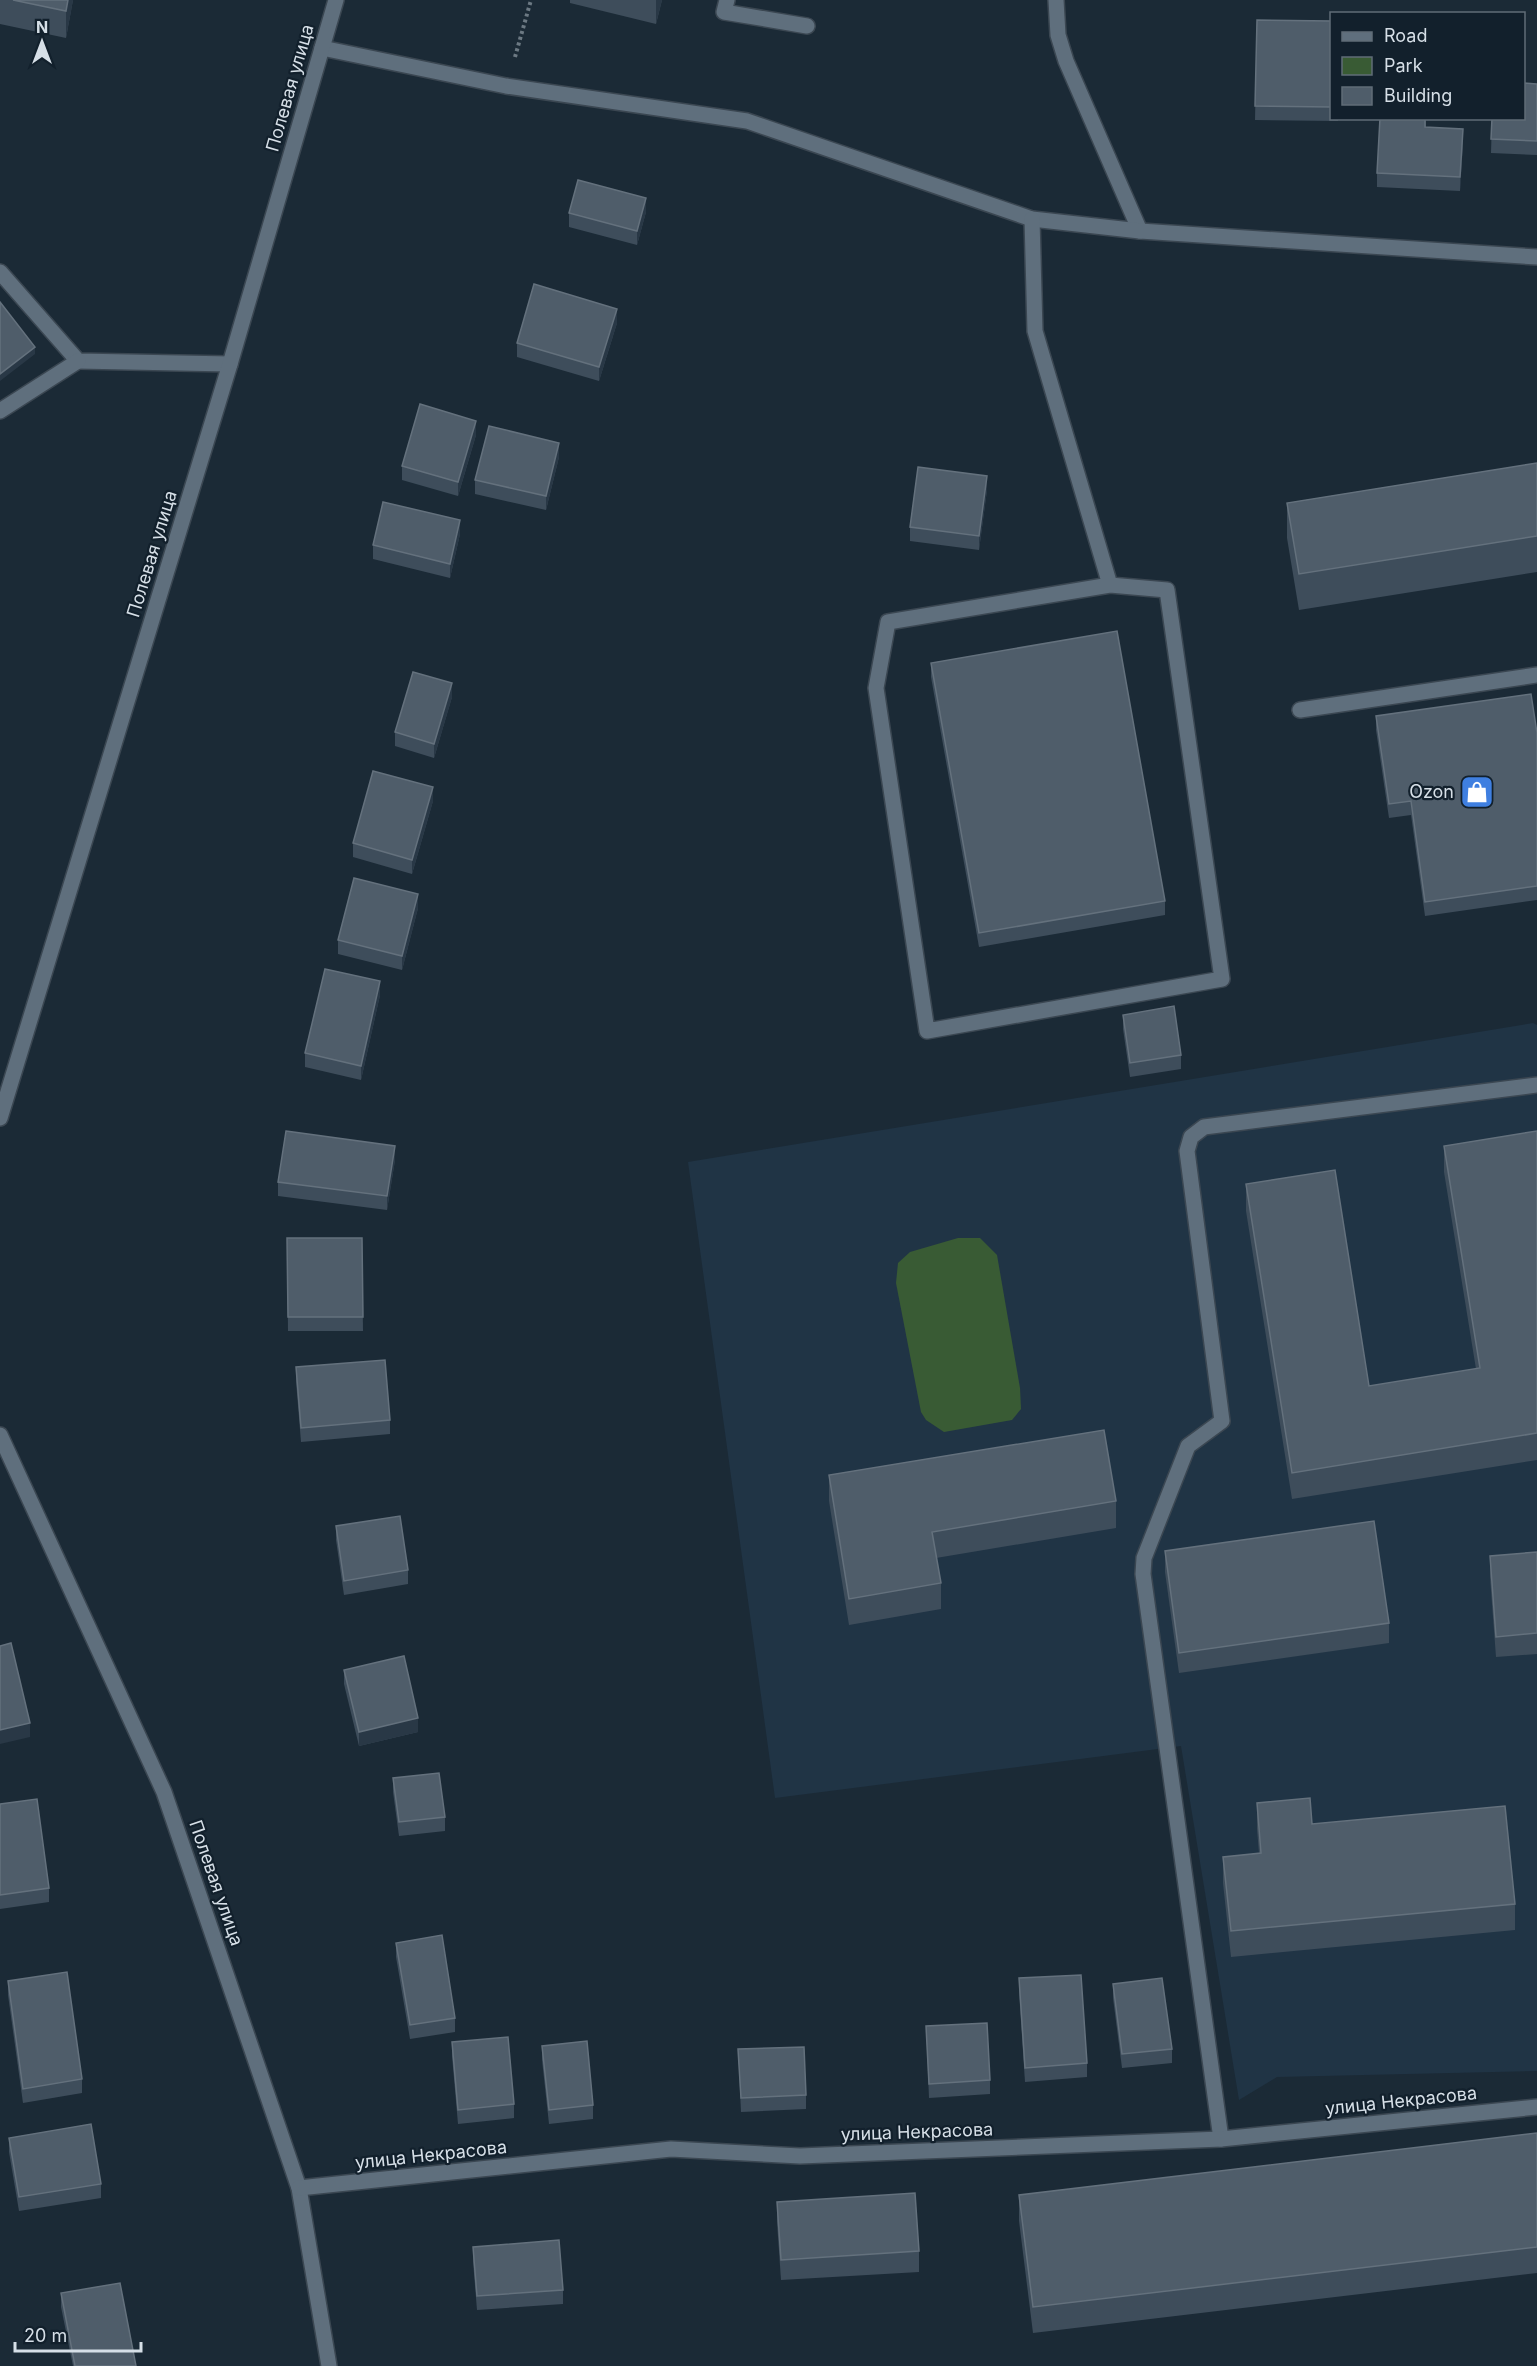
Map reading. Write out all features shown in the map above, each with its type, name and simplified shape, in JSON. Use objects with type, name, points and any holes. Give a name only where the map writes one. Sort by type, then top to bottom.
[{"type":"street","name":"Полевая улица","points":[[0,1118],[230,364],[336,0]]},
{"type":"street","points":[[727,0],[724,12],[807,26]]},
{"type":"street","points":[[1056,0],[1058,35],[1066,61],[1140,231]]},
{"type":"street","points":[[322,48],[506,87],[747,121],[1032,219],[1140,231],[1537,257]]},
{"type":"street","points":[[1032,219],[1035,331],[1110,585]]},
{"type":"street","points":[[0,272],[78,361]]},
{"type":"street","points":[[0,411],[78,361],[230,364]]},
{"type":"street","points":[[1110,585],[1167,590],[1222,979],[927,1031],[876,688],[888,622],[1110,585]]},
{"type":"street","points":[[1300,710],[1537,675]]},
{"type":"street","points":[[1221,2139],[1143,1574],[1144,1558],[1188,1446],[1222,1421],[1187,1151],[1191,1137],[1204,1127],[1537,1085]]},
{"type":"street","name":"Полевая улица","points":[[0,1435],[164,1792],[299,2188],[329,2366]]},
{"type":"street","name":"улица Некрасова","points":[[299,2188],[671,2150],[800,2156],[1221,2139],[1537,2107]]},
{"type":"path","points":[[506,87],[531,0]]},
{"type":"shaded area","points":[[1533,1023],[1537,1025],[1537,2071],[1277,2077],[1239,2100],[1181,1746],[775,1798],[688,1162]]},
{"type":"green space","points":[[958,1238],[980,1238],[997,1255],[1020,1388],[1021,1409],[1012,1420],[944,1432],[926,1420],[921,1412],[896,1283],[898,1263],[910,1252]]},
{"type":"building","points":[[13,0],[68,0],[66,11]]},
{"type":"building","points":[[1257,20],[1330,21],[1330,107],[1255,106]]},
{"type":"building","points":[[1525,83],[1537,84],[1537,141],[1491,139],[1492,120],[1525,120]]},
{"type":"building","points":[[1380,120],[1425,120],[1425,127],[1463,129],[1460,177],[1377,173]]},
{"type":"building","points":[[578,180],[646,198],[637,231],[569,213]]},
{"type":"building","points":[[534,284],[617,309],[599,367],[517,343]]},
{"type":"building","points":[[0,302],[35,347],[0,374]]},
{"type":"building","points":[[420,404],[476,421],[458,482],[402,466]]},
{"type":"building","points":[[489,426],[559,443],[546,496],[475,480]]},
{"type":"building","points":[[1537,463],[1537,536],[1299,574],[1287,503]]},
{"type":"building","points":[[918,467],[987,476],[979,536],[910,527]]},
{"type":"building","points":[[383,502],[460,520],[450,564],[373,545]]},
{"type":"building","points":[[1117,631],[1165,901],[979,933],[931,663]]},
{"type":"building","points":[[413,672],[452,683],[434,744],[395,732]]},
{"type":"building","points":[[1531,694],[1537,733],[1537,886],[1425,902],[1411,801],[1389,804],[1376,716]]},
{"type":"building","points":[[373,771],[433,787],[412,860],[353,843]]},
{"type":"building","points":[[354,878],[418,894],[402,956],[338,940]]},
{"type":"building","points":[[325,969],[380,981],[361,1066],[305,1053]]},
{"type":"building","points":[[1174,1006],[1181,1055],[1130,1063],[1123,1015]]},
{"type":"building","points":[[286,1131],[395,1146],[387,1196],[278,1182]]},
{"type":"building","points":[[1537,1131],[1537,1433],[1292,1473],[1246,1184],[1335,1170],[1369,1386],[1480,1368],[1444,1146]]},
{"type":"building","points":[[287,1238],[362,1238],[363,1317],[288,1317]]},
{"type":"building","points":[[385,1360],[390,1420],[301,1428],[296,1367]]},
{"type":"building","points":[[1104,1430],[1116,1501],[932,1532],[941,1583],[849,1599],[829,1475]]},
{"type":"building","points":[[400,1516],[408,1570],[344,1581],[336,1526]]},
{"type":"building","points":[[1374,1521],[1389,1623],[1179,1653],[1165,1551]]},
{"type":"building","points":[[1537,1552],[1537,1633],[1496,1637],[1490,1556]]},
{"type":"building","points":[[11,1643],[30,1723],[0,1730],[0,1646]]},
{"type":"building","points":[[404,1656],[418,1718],[359,1732],[344,1670]]},
{"type":"building","points":[[439,1773],[445,1817],[399,1822],[393,1778]]},
{"type":"building","points":[[1310,1798],[1312,1824],[1505,1806],[1515,1904],[1231,1931],[1223,1857],[1261,1853],[1257,1803]]},
{"type":"building","points":[[37,1799],[49,1888],[0,1895],[0,1804]]},
{"type":"building","points":[[442,1935],[455,2018],[410,2025],[396,1943]]},
{"type":"building","points":[[67,1972],[82,2079],[23,2089],[8,1981]]},
{"type":"building","points":[[1081,1975],[1087,2063],[1025,2068],[1019,1978]]},
{"type":"building","points":[[1162,1978],[1172,2049],[1122,2054],[1113,1984]]},
{"type":"building","points":[[987,2023],[990,2080],[929,2084],[926,2026]]},
{"type":"building","points":[[508,2037],[514,2104],[458,2110],[452,2042]]},
{"type":"building","points":[[587,2041],[593,2105],[549,2110],[542,2046]]},
{"type":"building","points":[[804,2047],[806,2095],[741,2098],[738,2049]]},
{"type":"building","points":[[91,2124],[101,2184],[19,2197],[9,2138]]},
{"type":"building","points":[[1537,2133],[1537,2247],[1033,2307],[1019,2195]]},
{"type":"building","points":[[915,2193],[919,2251],[781,2260],[777,2202]]},
{"type":"building","points":[[559,2240],[563,2290],[477,2296],[473,2247]]},
{"type":"building","points":[[120,2283],[136,2366],[75,2366],[61,2293]]},
{"type":"place","name":"Ozon","points":[[1477,792]]}]
